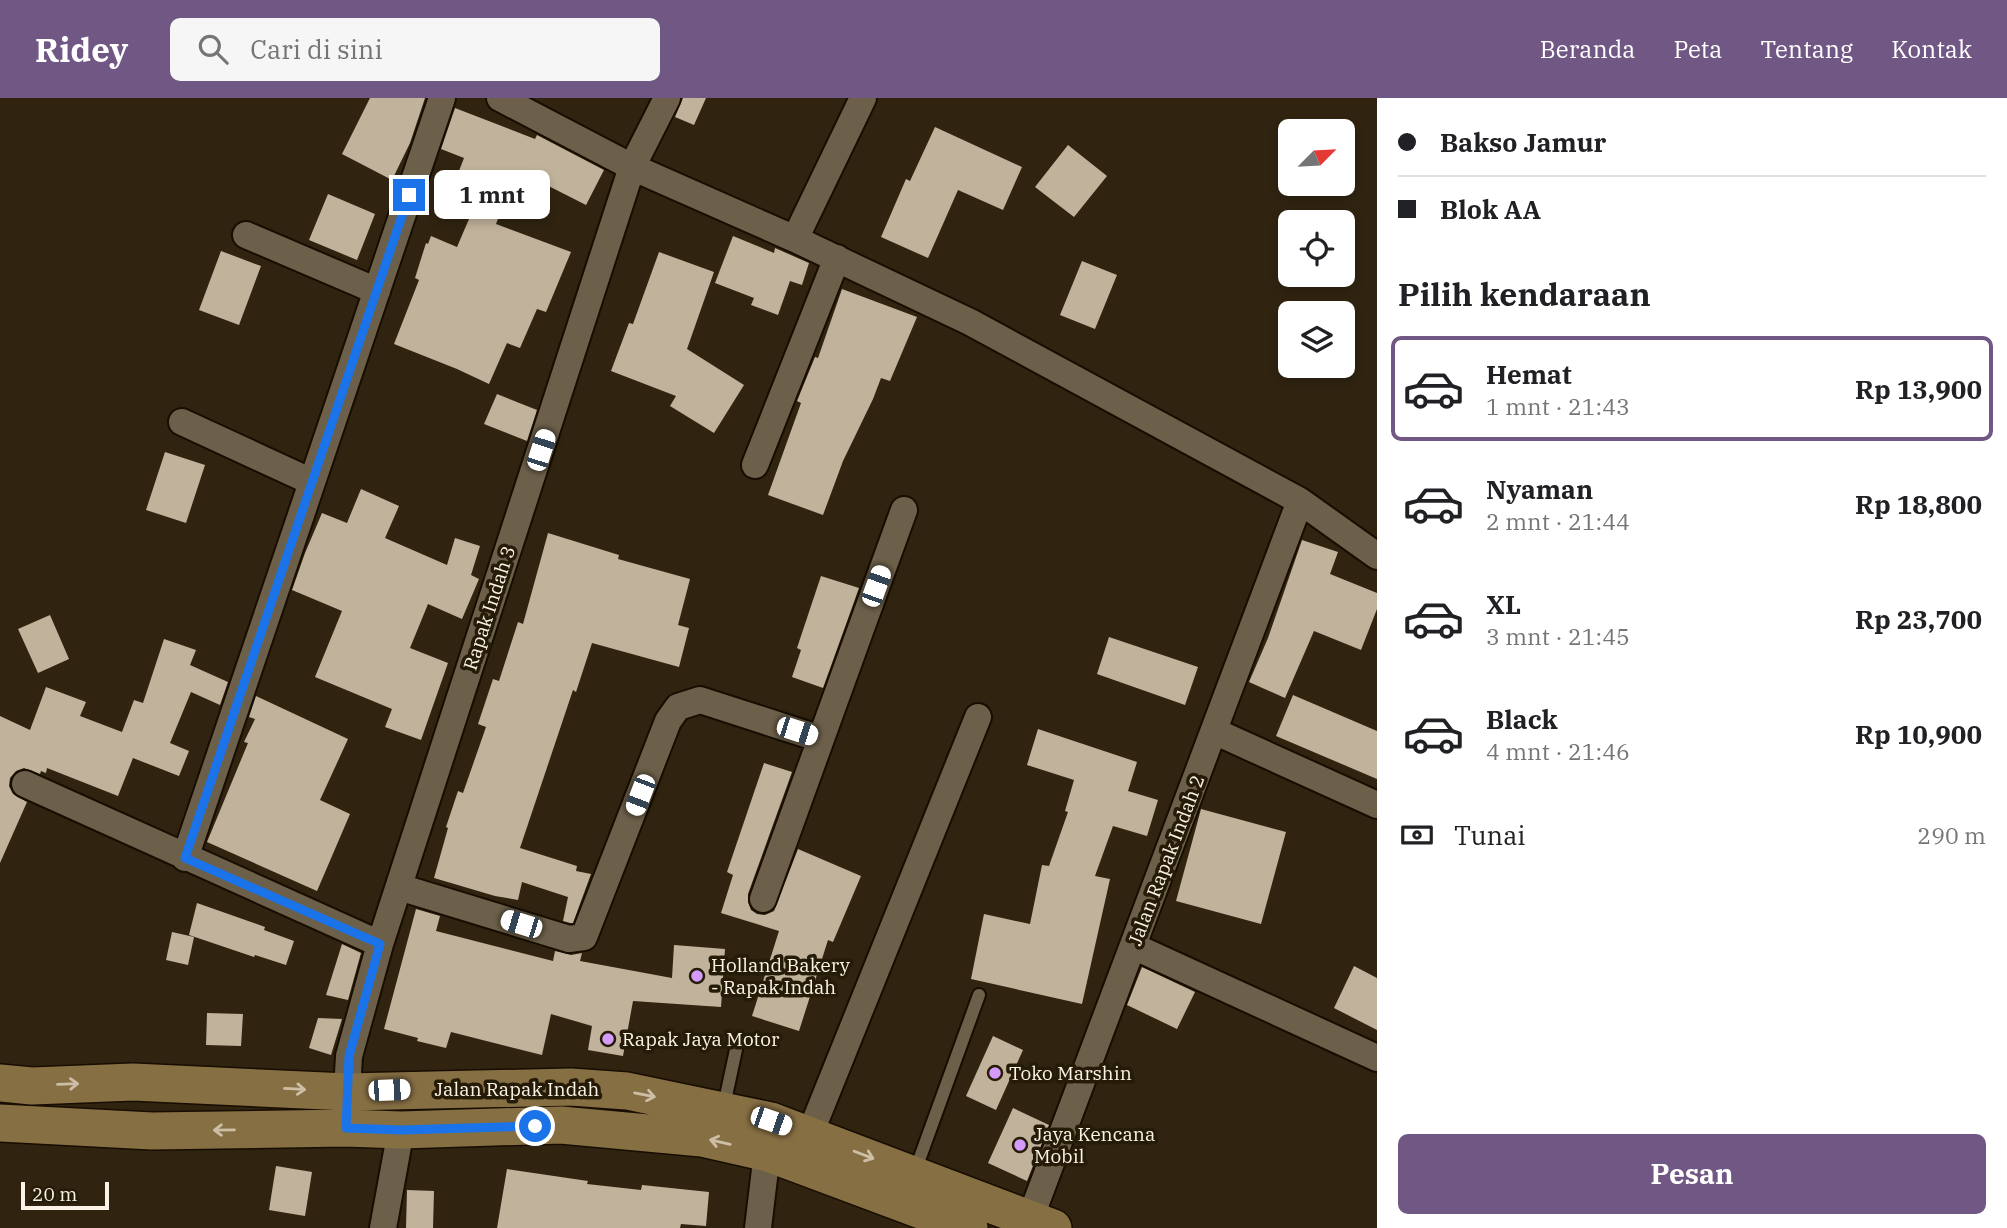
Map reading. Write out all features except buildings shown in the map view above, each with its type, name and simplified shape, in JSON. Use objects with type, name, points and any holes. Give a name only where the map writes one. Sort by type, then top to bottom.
[{"type":"main road","name":"Jalan Rapak Indah","points":[[0,1083],[32,1086],[134,1082],[347,1092],[571,1087],[627,1091],[723,1110],[769,1137],[969,1228]]},
{"type":"main road","name":"Jalan Rapak Indah","points":[[0,1123],[152,1131],[346,1128],[401,1130],[561,1125],[702,1138],[810,1134],[1042,1224]]},
{"type":"street","points":[[185,858],[442,98]]},
{"type":"street","points":[[500,98],[632,167],[836,258],[970,322],[1300,501],[1377,556]]},
{"type":"street","name":"Rapak Indah 3","points":[[346,1128],[349,1056],[380,944],[632,167],[667,98]]},
{"type":"street","points":[[794,239],[863,98]]},
{"type":"street","points":[[246,235],[377,291]]},
{"type":"street","points":[[755,465],[836,258]]},
{"type":"street","points":[[182,422],[312,482]]},
{"type":"street","name":"Jalan Rapak Indah 2","points":[[1042,1224],[1133,946],[1300,501]]},
{"type":"street","points":[[763,899],[904,510]]},
{"type":"street","points":[[399,887],[569,939],[584,937],[668,721],[678,707],[700,700],[821,739]]},
{"type":"street","points":[[810,1134],[978,717]]},
{"type":"street","points":[[1214,731],[1377,805]]},
{"type":"street","points":[[25,783],[185,858],[380,944]]},
{"type":"street","points":[[1133,946],[1377,1058]]},
{"type":"street","points":[[383,1228],[401,1130]]},
{"type":"street","points":[[758,1228],[769,1137]]},
{"type":"lane","points":[[914,1174],[979,995]]},
{"type":"lane","points":[[723,1110],[737,1045]]},
{"type":"place","name":"Holland Bakery - Rapak Indah","points":[[697,976]]},
{"type":"place","name":"Rapak Jaya Motor","points":[[608,1039]]},
{"type":"place","name":"Toko Marshin","points":[[995,1073]]},
{"type":"place","name":"Jaya Kencana Mobil","points":[[1020,1145]]},
{"type":"route","points":[[409,195],[185,858],[380,944],[349,1056],[346,1128],[401,1130],[535,1126]]}]
